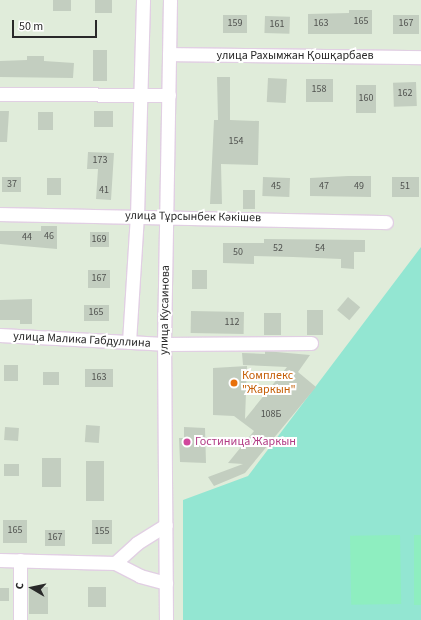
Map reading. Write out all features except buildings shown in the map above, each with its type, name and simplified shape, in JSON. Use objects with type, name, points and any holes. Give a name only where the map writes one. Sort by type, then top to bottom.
[{"type":"street","points":[[129,342],[137,216],[139,95],[143,0]]},
{"type":"street","name":"улица Кусаинова","points":[[166,620],[164,344],[170,0]]},
{"type":"street","name":"улица Рахымжан Қошқарбаев","points":[[169,54],[421,57]]},
{"type":"street","points":[[0,94],[169,95]]},
{"type":"street","name":"улица Тұрсынбек Кәкішев","points":[[0,214],[167,216],[386,222]]},
{"type":"street","name":"улица Малика Габдуллина","points":[[0,335],[164,344],[311,343]]},
{"type":"street","points":[[115,563],[137,543],[166,525]]},
{"type":"street","points":[[0,560],[115,563],[140,576],[166,583]]},
{"type":"street","points":[[20,560],[20,620]]},
{"type":"shaded area","points":[[421,247],[421,620],[183,620],[183,500],[248,476]]},
{"type":"green space","points":[[400,535],[401,604],[351,605],[350,536]]},
{"type":"green space","points":[[414,535],[421,535],[421,605],[414,605]]},
{"type":"place","name":"Комплекс \"Жаркын\"","points":[[234,383]]},
{"type":"place","name":"Гостиница Жаркын","points":[[187,442]]}]
